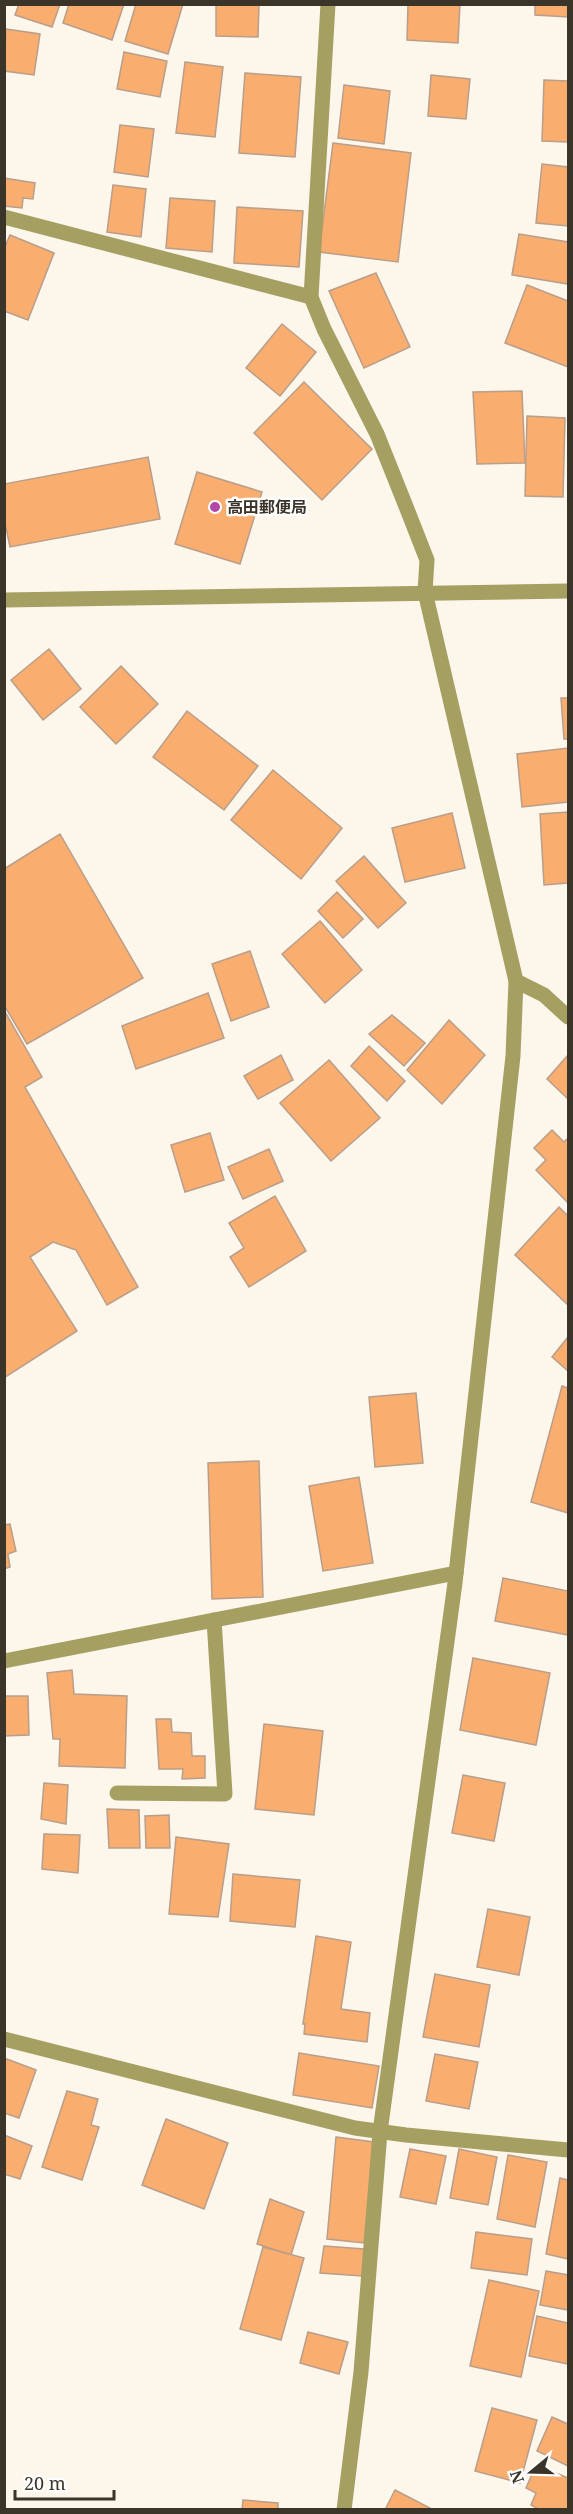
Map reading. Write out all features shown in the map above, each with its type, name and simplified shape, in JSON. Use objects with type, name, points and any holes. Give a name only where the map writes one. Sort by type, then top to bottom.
[{"type":"street","points":[[328,4],[311,297],[324,329],[377,434],[427,560],[424,592],[516,981],[513,1056],[456,1573],[380,2132],[361,2372],[344,2510]]},
{"type":"street","points":[[4,217],[311,297]]},
{"type":"street","points":[[4,600],[568,591]]},
{"type":"street","points":[[516,981],[544,994],[568,1017]]},
{"type":"street","points":[[4,1661],[456,1573]]},
{"type":"street","points":[[117,1793],[225,1794],[214,1620]]},
{"type":"street","points":[[4,2039],[355,2128],[568,2150]]},
{"type":"building","points":[[19,4],[60,4],[52,27],[15,15]]},
{"type":"building","points":[[69,4],[124,4],[112,40],[63,23]]},
{"type":"building","points":[[136,4],[183,4],[168,54],[125,41]]},
{"type":"building","points":[[216,4],[259,4],[258,37],[216,36]]},
{"type":"building","points":[[408,4],[460,4],[458,43],[407,40]]},
{"type":"building","points":[[535,4],[568,4],[568,17],[535,15]]},
{"type":"building","points":[[6,29],[40,34],[34,75],[4,71]]},
{"type":"building","points":[[124,52],[167,61],[160,97],[117,89]]},
{"type":"building","points":[[185,62],[223,67],[215,137],[176,133]]},
{"type":"building","points":[[245,73],[301,77],[295,157],[239,153]]},
{"type":"building","points":[[431,75],[470,79],[466,119],[428,116]]},
{"type":"building","points":[[544,80],[568,81],[568,142],[542,141]]},
{"type":"building","points":[[344,85],[390,91],[384,144],[338,138]]},
{"type":"building","points":[[120,125],[154,129],[148,177],[114,172]]},
{"type":"building","points":[[333,143],[411,153],[398,262],[319,252]]},
{"type":"building","points":[[542,164],[568,167],[568,226],[536,223]]},
{"type":"building","points":[[4,178],[35,183],[33,199],[23,198],[22,208],[4,206]]},
{"type":"building","points":[[113,185],[146,189],[141,237],[107,232]]},
{"type":"building","points":[[170,198],[215,201],[212,252],[166,248]]},
{"type":"building","points":[[237,207],[303,211],[299,267],[234,263]]},
{"type":"building","points":[[519,234],[568,242],[568,284],[512,275]]},
{"type":"building","points":[[10,235],[54,253],[28,320],[4,311],[4,249]]},
{"type":"building","points":[[376,273],[410,347],[364,368],[329,291]]},
{"type":"building","points":[[527,285],[568,301],[568,367],[505,343]]},
{"type":"building","points":[[282,324],[316,352],[280,396],[246,368]]},
{"type":"building","points":[[304,382],[372,449],[322,500],[254,433]]},
{"type":"building","points":[[522,391],[525,463],[477,464],[473,392]]},
{"type":"building","points":[[527,416],[565,418],[563,497],[525,496]]},
{"type":"building","points":[[148,457],[160,519],[10,547],[4,519],[4,484]]},
{"type":"building","points":[[197,472],[262,492],[240,564],[175,544]]},
{"type":"building","points":[[49,649],[81,689],[43,720],[11,680]]},
{"type":"building","points":[[121,666],[158,704],[116,744],[80,707]]},
{"type":"building","points":[[561,698],[568,698],[568,739],[564,739]]},
{"type":"building","points":[[187,711],[258,766],[224,810],[153,757]]},
{"type":"building","points":[[568,748],[568,802],[522,807],[517,754]]},
{"type":"building","points":[[273,770],[342,828],[301,879],[231,820]]},
{"type":"building","points":[[568,812],[568,883],[544,885],[540,814]]},
{"type":"building","points":[[452,813],[465,868],[405,882],[392,828]]},
{"type":"building","points":[[60,834],[143,978],[27,1044],[4,1005],[4,869]]},
{"type":"building","points":[[364,856],[406,903],[378,928],[336,881]]},
{"type":"building","points":[[337,892],[363,919],[343,938],[318,911]]},
{"type":"building","points":[[320,921],[362,970],[325,1003],[282,954]]},
{"type":"building","points":[[250,951],[269,1007],[231,1021],[212,964]]},
{"type":"building","points":[[208,993],[224,1038],[136,1069],[122,1026]]},
{"type":"building","points":[[4,1010],[42,1077],[25,1087],[138,1287],[107,1305],[76,1250],[53,1242],[30,1257],[77,1331],[4,1378]]},
{"type":"building","points":[[392,1015],[425,1043],[404,1066],[369,1034]]},
{"type":"building","points":[[449,1020],[485,1055],[442,1104],[407,1070]]},
{"type":"building","points":[[369,1046],[405,1081],[387,1101],[351,1066]]},
{"type":"building","points":[[281,1055],[293,1080],[258,1099],[244,1076]]},
{"type":"building","points":[[568,1055],[568,1099],[547,1079]]},
{"type":"building","points":[[329,1060],[380,1118],[331,1161],[280,1103]]},
{"type":"building","points":[[552,1130],[564,1142],[568,1138],[568,1203],[536,1170],[546,1160],[534,1148]]},
{"type":"building","points":[[210,1133],[224,1180],[185,1192],[171,1145]]},
{"type":"building","points":[[269,1149],[283,1181],[243,1199],[228,1167]]},
{"type":"building","points":[[275,1196],[306,1251],[249,1287],[230,1257],[244,1248],[229,1223]]},
{"type":"building","points":[[559,1207],[568,1216],[568,1305],[515,1255]]},
{"type":"building","points":[[568,1337],[568,1371],[552,1357]]},
{"type":"building","points":[[562,1386],[568,1388],[568,1513],[531,1502]]},
{"type":"building","points":[[416,1393],[423,1463],[375,1467],[369,1397]]},
{"type":"building","points":[[259,1461],[263,1597],[212,1599],[208,1463]]},
{"type":"building","points":[[359,1477],[373,1563],[323,1571],[309,1486]]},
{"type":"building","points":[[10,1524],[16,1551],[8,1554],[10,1567],[4,1569],[4,1525]]},
{"type":"building","points":[[503,1578],[568,1591],[568,1635],[495,1621]]},
{"type":"building","points":[[473,1658],[550,1673],[536,1745],[460,1730]]},
{"type":"building","points":[[72,1670],[74,1694],[127,1696],[125,1768],[59,1766],[60,1739],[53,1739],[47,1673]]},
{"type":"building","points":[[4,1696],[28,1696],[29,1735],[4,1736]]},
{"type":"building","points":[[156,1719],[171,1719],[172,1732],[191,1733],[192,1756],[205,1756],[205,1778],[182,1779],[183,1769],[159,1769]]},
{"type":"building","points":[[264,1724],[323,1731],[314,1815],[255,1809]]},
{"type":"building","points":[[463,1775],[505,1783],[494,1841],[452,1833]]},
{"type":"building","points":[[44,1783],[68,1785],[66,1824],[41,1819]]},
{"type":"building","points":[[107,1809],[139,1810],[140,1848],[109,1848]]},
{"type":"building","points":[[169,1815],[170,1848],[146,1848],[145,1816]]},
{"type":"building","points":[[44,1834],[80,1835],[78,1873],[42,1869]]},
{"type":"building","points":[[176,1837],[229,1844],[218,1917],[169,1914]]},
{"type":"building","points":[[233,1874],[300,1880],[295,1927],[230,1921]]},
{"type":"building","points":[[488,1909],[530,1917],[519,1975],[477,1967]]},
{"type":"building","points":[[316,1936],[351,1942],[341,2009],[370,2013],[367,2042],[304,2034],[305,2024],[303,2024]]},
{"type":"building","points":[[435,1974],[490,1985],[479,2047],[423,2037]]},
{"type":"building","points":[[299,2053],[379,2066],[372,2108],[293,2095]]},
{"type":"building","points":[[435,2054],[478,2062],[469,2109],[426,2101]]},
{"type":"building","points":[[4,2058],[36,2070],[19,2118],[4,2113]]},
{"type":"building","points":[[67,2091],[98,2099],[91,2125],[99,2127],[82,2180],[42,2167]]},
{"type":"building","points":[[166,2119],[228,2143],[204,2209],[142,2185]]},
{"type":"building","points":[[4,2135],[32,2146],[20,2179],[4,2174]]},
{"type":"building","points":[[336,2137],[374,2142],[364,2243],[327,2239]]},
{"type":"building","points":[[410,2149],[446,2156],[436,2204],[400,2197]]},
{"type":"building","points":[[459,2149],[497,2157],[488,2205],[450,2198]]},
{"type":"building","points":[[508,2155],[547,2162],[535,2227],[497,2219]]},
{"type":"building","points":[[560,2178],[568,2180],[568,2259],[546,2254]]},
{"type":"building","points":[[270,2199],[304,2212],[291,2255],[257,2244]]},
{"type":"building","points":[[476,2232],[532,2239],[527,2275],[471,2268]]},
{"type":"building","points":[[324,2246],[364,2249],[362,2276],[320,2273]]},
{"type":"building","points":[[263,2247],[304,2258],[281,2340],[240,2329]]},
{"type":"building","points":[[546,2271],[568,2275],[568,2310],[540,2305]]},
{"type":"building","points":[[489,2280],[539,2291],[521,2377],[470,2366]]},
{"type":"building","points":[[537,2316],[568,2323],[568,2364],[529,2356]]},
{"type":"building","points":[[308,2332],[348,2342],[339,2374],[300,2363]]},
{"type":"building","points":[[492,2408],[537,2420],[520,2483],[475,2471]]},
{"type":"building","points":[[552,2417],[568,2424],[568,2466],[537,2451]]},
{"type":"building","points":[[536,2465],[568,2478],[568,2510],[540,2510],[531,2505],[536,2493],[526,2488]]},
{"type":"building","points":[[395,2490],[430,2508],[429,2510],[385,2510]]},
{"type":"building","points":[[243,2500],[278,2503],[278,2510],[242,2510]]},
{"type":"place","name":"高田郵便局","points":[[215,507]]}]
